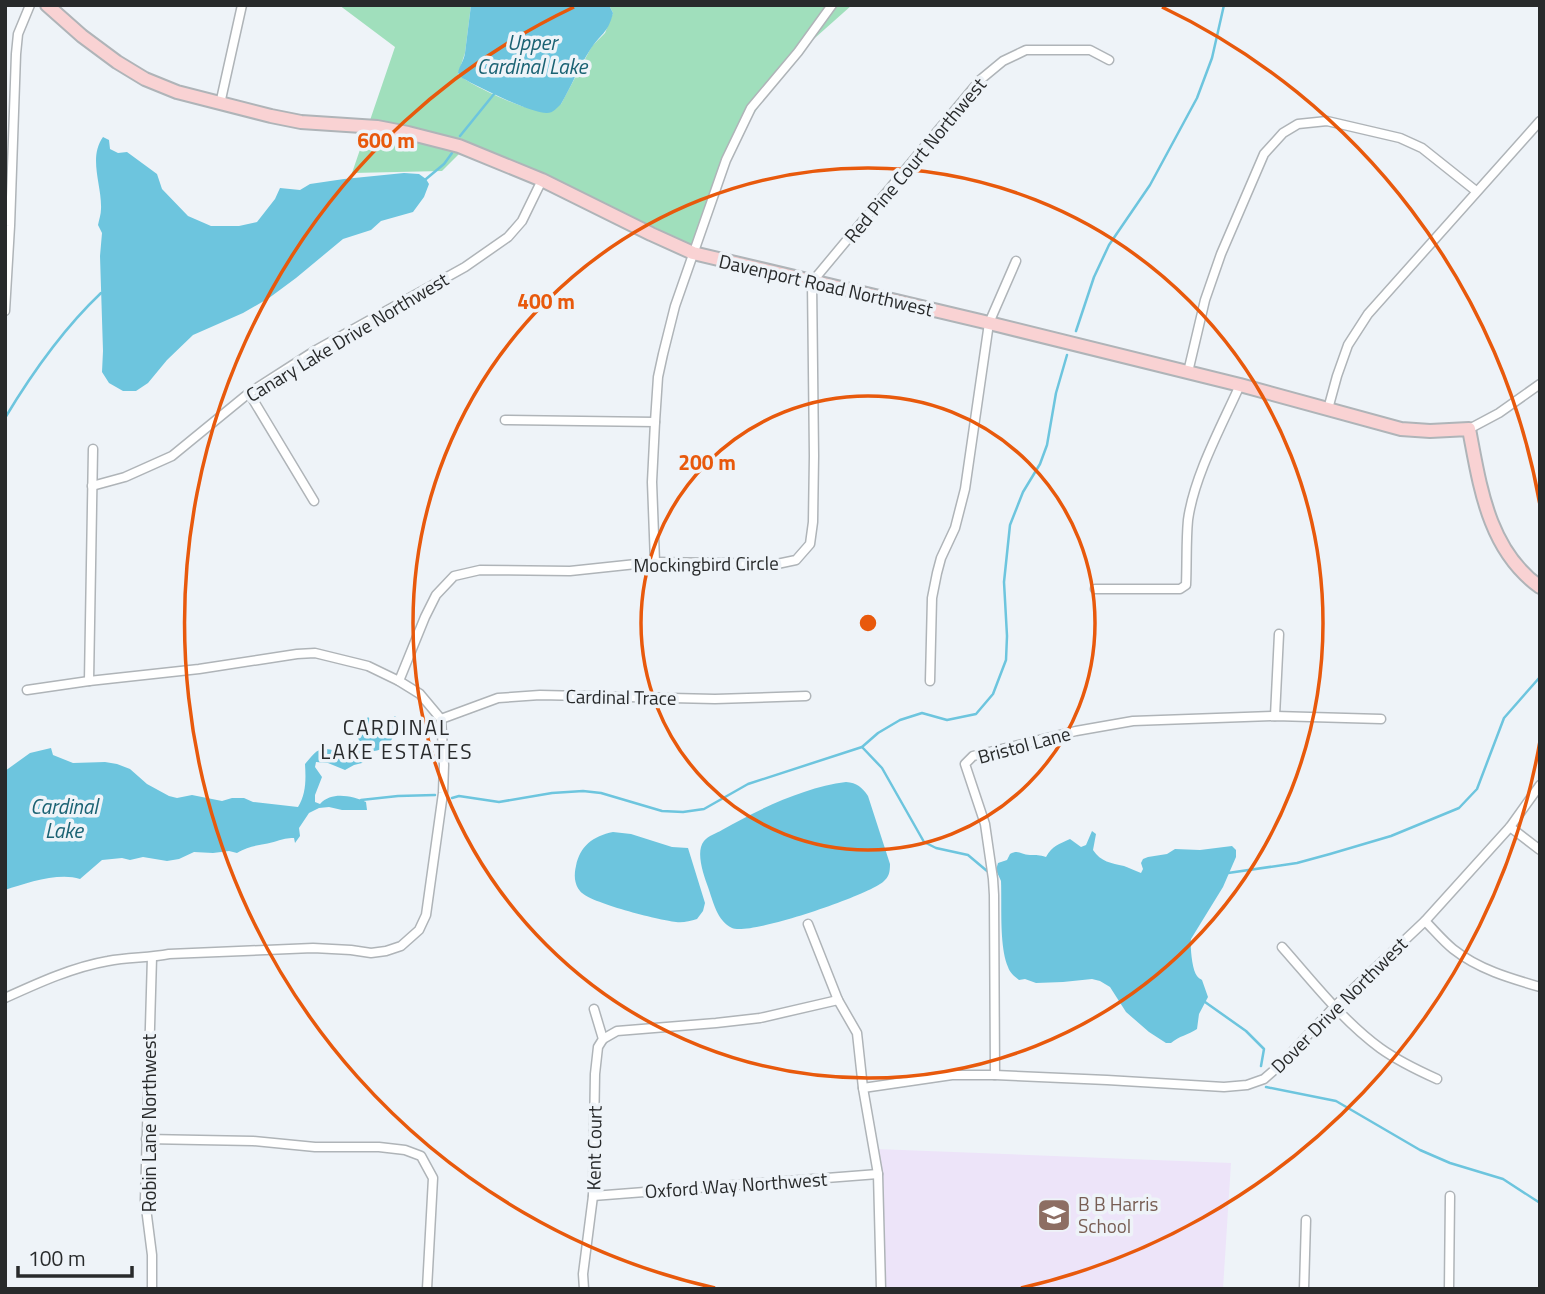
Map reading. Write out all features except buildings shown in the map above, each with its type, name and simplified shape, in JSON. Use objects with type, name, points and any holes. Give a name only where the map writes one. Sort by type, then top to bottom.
[{"type":"street","points":[[5,311],[9,171],[18,34],[30,5]]},
{"type":"street","name":"Davenport Road Northwest","points":[[47,5],[117,62],[145,79],[177,92],[301,122],[359,125],[420,135],[459,146],[542,180],[693,253],[1188,372],[1401,429],[1469,429]]},
{"type":"street","points":[[220,104],[242,5]]},
{"type":"street","points":[[655,562],[654,422],[658,377],[675,306],[726,160],[751,108],[799,52],[832,5]]},
{"type":"street","name":"Red Pine Court Northwest","points":[[813,282],[979,80],[1003,61],[1026,50],[1055,49],[1090,50],[1109,60]]},
{"type":"street","points":[[1188,372],[1205,300],[1220,254],[1264,155],[1283,133],[1298,124],[1327,121],[1400,138],[1422,148],[1476,191]]},
{"type":"street","points":[[1328,409],[1348,345],[1368,314],[1540,121]]},
{"type":"street","name":"Canary Lake Drive Northwest","points":[[92,486],[125,477],[172,456],[249,393],[316,350],[465,267],[508,237],[522,221],[542,180]]},
{"type":"street","points":[[930,681],[932,598],[941,558],[955,528],[965,489],[989,323],[1016,261]]},
{"type":"street","name":"Mockingbird Circle","points":[[399,681],[436,595],[454,576],[480,570],[570,571],[655,562],[777,564],[796,560],[810,544],[813,522],[813,282]]},
{"type":"street","points":[[1540,384],[1499,414],[1469,429],[1484,502],[1494,529],[1503,548],[1517,566],[1540,587]]},
{"type":"street","points":[[1096,589],[1180,589],[1186,585],[1188,519],[1196,488],[1240,385]]},
{"type":"street","points":[[249,393],[314,502]]},
{"type":"street","points":[[505,419],[654,422]]},
{"type":"street","points":[[89,681],[93,449]]},
{"type":"street","points":[[1279,634],[1275,716],[1381,719]]},
{"type":"street","points":[[5,998],[77,969],[109,960],[169,954],[313,948],[371,953],[401,946],[419,930],[426,915],[443,793],[441,719],[421,694],[368,666],[315,653],[297,654],[27,690]]},
{"type":"street","name":"Cardinal Trace","points":[[441,719],[498,698],[519,696],[715,699],[806,696]]},
{"type":"street","name":"Bristol Lane","points":[[995,1075],[992,865],[985,824],[965,764],[975,754],[1076,730],[1133,720],[1275,716]]},
{"type":"street","name":"Dover Drive Northwest","points":[[863,1088],[952,1075],[1224,1087],[1247,1085],[1264,1079],[1424,921],[1510,827],[1540,785]]},
{"type":"street","points":[[1510,827],[1540,850]]},
{"type":"street","points":[[1424,921],[1452,948],[1479,966],[1540,987]]},
{"type":"street","points":[[807,923],[838,1000],[857,1033],[863,1088],[878,1174],[881,1289]]},
{"type":"street","points":[[1282,947],[1334,1007],[1379,1047],[1410,1067],[1437,1079]]},
{"type":"street","name":"Robin Lane Northwest","points":[[152,957],[145,1200],[152,1255],[152,1289]]},
{"type":"street","points":[[603,1039],[617,1031],[760,1018],[838,1000]]},
{"type":"street","name":"Kent Court","points":[[584,1289],[583,1274],[593,1196],[595,1074],[598,1047],[603,1039],[594,1009]]},
{"type":"street","points":[[146,1139],[253,1141],[315,1147],[379,1147],[405,1150],[421,1156],[433,1178],[427,1289]]},
{"type":"street","name":"Oxford Way Northwest","points":[[593,1196],[878,1174]]},
{"type":"street","points":[[1449,1289],[1450,1196]]},
{"type":"street","points":[[1304,1289],[1306,1220]]},
{"type":"shaded area","name":"B B Harris School","points":[[876,1149],[1231,1163],[1223,1289],[883,1289]]},
{"type":"green space","points":[[339,5],[471,5],[465,53],[458,74],[495,95],[534,109],[561,104],[592,46],[605,33],[613,13],[609,5],[852,5],[789,61],[739,136],[692,246],[581,193],[467,146],[442,171],[352,173],[395,47]]},
{"type":"water","name":"Upper Cardinal Lake","points":[[471,5],[609,5],[613,13],[609,25],[586,57],[561,104],[547,113],[504,99],[462,78],[458,73],[464,56]]},
{"type":"water","points":[[103,137],[109,140],[110,149],[118,153],[127,152],[157,174],[162,189],[188,216],[211,226],[239,226],[257,222],[280,188],[300,190],[310,184],[404,173],[419,174],[429,184],[424,197],[413,212],[381,221],[371,230],[343,239],[269,298],[243,313],[193,335],[148,383],[136,391],[123,391],[109,383],[102,372],[102,233],[98,225],[101,200],[96,154]]},
{"type":"water","name":"Cardinal Lake","points":[[395,716],[398,720],[390,742],[382,749],[369,751],[362,763],[345,770],[328,763],[316,762],[315,767],[322,777],[315,802],[320,804],[336,796],[348,797],[366,802],[367,810],[319,808],[309,813],[299,828],[300,836],[295,843],[294,838],[287,838],[237,853],[194,852],[167,861],[143,857],[102,860],[80,879],[53,878],[5,890],[5,771],[30,753],[51,748],[53,755],[73,763],[117,764],[130,769],[147,784],[177,798],[192,795],[222,801],[244,798],[253,802],[298,807],[305,787],[305,764],[314,754],[323,749],[332,750],[344,761],[357,754],[362,747],[358,738],[361,726],[368,717],[373,730],[381,736]]},
{"type":"water","points":[[846,782],[859,786],[868,796],[890,864],[887,878],[855,896],[783,921],[743,929],[727,925],[716,910],[703,871],[700,851],[704,841],[782,800]]},
{"type":"water","points":[[1092,831],[1096,834],[1093,850],[1099,857],[1141,873],[1143,859],[1167,854],[1175,849],[1200,850],[1232,846],[1236,850],[1236,857],[1223,887],[1191,939],[1194,969],[1197,977],[1202,980],[1208,997],[1199,1014],[1197,1029],[1171,1043],[1166,1043],[1149,1032],[1126,1012],[1110,987],[1100,981],[1092,979],[1036,983],[1019,980],[1008,967],[1002,937],[1001,881],[996,870],[998,863],[1007,860],[1010,854],[1016,852],[1046,857],[1053,848],[1070,839],[1081,847],[1086,845]]},
{"type":"water","points":[[613,832],[631,834],[672,847],[688,848],[705,903],[697,919],[679,922],[655,918],[596,901],[580,891],[575,876],[581,853],[594,839]]},
{"type":"waterway","points":[[1076,331],[1094,277],[1109,245],[1150,185],[1197,98],[1212,58],[1224,5]]},
{"type":"waterway","points":[[460,136],[494,94]]},
{"type":"waterway","points":[[426,179],[444,164],[452,153]]},
{"type":"waterway","points":[[5,418],[49,352],[101,293]]},
{"type":"waterway","points":[[452,798],[459,796],[499,802],[583,791],[601,793],[662,811],[704,809],[748,784],[862,747],[878,733],[900,720],[922,713],[947,720],[976,714],[993,694],[1006,660],[1004,582],[1010,525],[1047,445],[1056,393],[1067,355]]},
{"type":"waterway","points":[[1228,873],[1297,863],[1330,854],[1391,836],[1459,808],[1477,789],[1504,718],[1540,677]]},
{"type":"waterway","points":[[862,747],[882,768],[924,842],[936,848],[968,855],[987,871],[991,871]]},
{"type":"waterway","points":[[361,800],[435,795]]},
{"type":"waterway","points":[[1205,1002],[1246,1031],[1264,1049],[1261,1066]]},
{"type":"waterway","points":[[1266,1087],[1336,1101],[1420,1150],[1450,1163],[1503,1179],[1540,1203]]},
{"type":"place","name":"B B Harris School","points":[[1054,1215]]},
{"type":"district","name":"CARDINAL LAKE ESTATES","points":[[397,740]]}]
